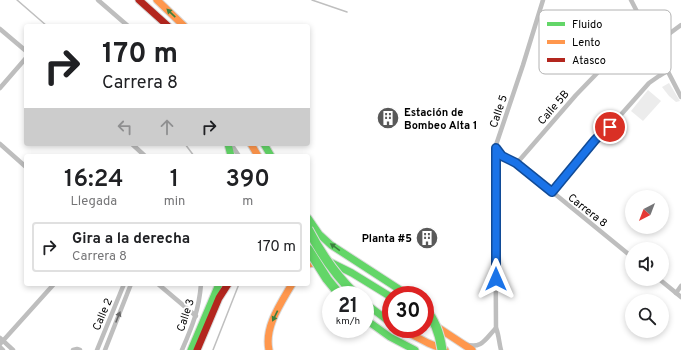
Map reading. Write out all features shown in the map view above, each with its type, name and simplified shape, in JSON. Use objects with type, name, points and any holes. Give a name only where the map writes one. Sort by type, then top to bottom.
[{"type":"main road","points":[[133,0],[159,24]]},
{"type":"main road","points":[[140,0],[166,24]]},
{"type":"main road","points":[[157,0],[182,24]]},
{"type":"main road","points":[[310,221],[319,234],[332,245],[394,286]]},
{"type":"main road","points":[[310,232],[324,256],[348,286]]},
{"type":"main road","points":[[310,252],[332,286]]},
{"type":"main road","points":[[310,254],[318,256],[352,273],[382,291]]},
{"type":"main road","points":[[310,264],[328,262]]},
{"type":"main road","points":[[191,350],[218,286]]},
{"type":"main road","points":[[197,350],[227,286]]},
{"type":"main road","points":[[269,350],[267,347],[272,320],[291,286]]},
{"type":"main road","points":[[374,310],[382,316]]},
{"type":"main road","points":[[434,321],[442,350]]},
{"type":"main road","points":[[374,325],[390,337],[415,350]]},
{"type":"main road","points":[[434,325],[472,350]]},
{"type":"main road","points":[[418,338],[445,350]]},
{"type":"street","points":[[98,0],[126,24]]},
{"type":"street","name":"Calle 5","points":[[540,10],[543,0]]},
{"type":"street","points":[[631,0],[636,10]]},
{"type":"street","name":"Calle 5","points":[[501,350],[496,328],[496,148],[524,65],[539,14]]},
{"type":"street","points":[[671,32],[681,25]]},
{"type":"street","points":[[0,29],[24,49]]},
{"type":"street","points":[[0,88],[24,60]]},
{"type":"street","name":"Calle 5B","points":[[516,163],[596,74]]},
{"type":"street","points":[[552,192],[595,140],[610,127],[649,83],[662,74]]},
{"type":"street","points":[[669,74],[681,97]]},
{"type":"street","points":[[0,144],[24,165]]},
{"type":"street","points":[[134,146],[144,154]]},
{"type":"street","name":"Carrera 8","points":[[496,148],[502,156],[516,163],[591,222],[625,251]]},
{"type":"street","points":[[13,350],[1,341],[52,286]]},
{"type":"street","name":"Calle 2","points":[[97,350],[123,286]]},
{"type":"street","name":"Calle 2","points":[[105,350],[130,286]]},
{"type":"street","points":[[160,286],[196,316]]},
{"type":"street","name":"Calle 3","points":[[182,350],[196,316],[201,286]]},
{"type":"street","points":[[668,286],[681,297]]},
{"type":"street","points":[[676,293],[681,286]]},
{"type":"street","points":[[458,341],[470,345],[477,345],[489,338],[496,328]]},
{"type":"street","points":[[0,347],[3,350]]},
{"type":"street","points":[[73,350],[80,350]]},
{"type":"shaded area","points":[[669,83],[680,101],[676,102],[662,87]]},
{"type":"shaded area","points":[[648,90],[661,101],[643,121],[631,111]]},
{"type":"waterway","points":[[17,0],[45,24]]},
{"type":"waterway","points":[[312,0],[347,12]]},
{"type":"waterway","points":[[186,146],[192,154]]},
{"type":"waterway","points":[[213,350],[238,286]]},
{"type":"traffic: fast","points":[[228,146],[230,154]]},
{"type":"traffic: fast","points":[[265,146],[270,154]]},
{"type":"traffic: fast","points":[[310,221],[319,234],[331,245],[394,286]]},
{"type":"traffic: fast","points":[[310,233],[329,264],[348,286]]},
{"type":"traffic: fast","points":[[310,252],[333,286]]},
{"type":"traffic: fast","points":[[310,254],[318,256],[352,273],[382,291]]},
{"type":"traffic: fast","points":[[191,350],[218,286]]},
{"type":"traffic: fast","points":[[374,310],[382,316]]},
{"type":"traffic: fast","points":[[434,322],[437,328],[442,350]]},
{"type":"traffic: fast","points":[[374,325],[390,337],[415,350]]},
{"type":"traffic: slow","points":[[157,0],[182,24]]},
{"type":"traffic: slow","points":[[252,146],[257,154]]},
{"type":"traffic: slow","points":[[310,264],[320,262]]},
{"type":"traffic: slow","points":[[269,350],[268,341],[271,324],[291,286]]},
{"type":"traffic: slow","points":[[434,325],[472,350]]},
{"type":"traffic: slow","points":[[418,338],[445,350]]},
{"type":"traffic: jam","points":[[139,0],[166,24]]},
{"type":"traffic: jam","points":[[197,350],[219,298],[227,286]]},
{"type":"place","name":"Estación de Bombeo Alta 1","points":[[388,118]]},
{"type":"place","name":"Planta #5","points":[[427,238]]},
{"type":"route","points":[[496,279],[496,148],[502,156],[516,163],[552,192],[595,140],[610,127]]}]
